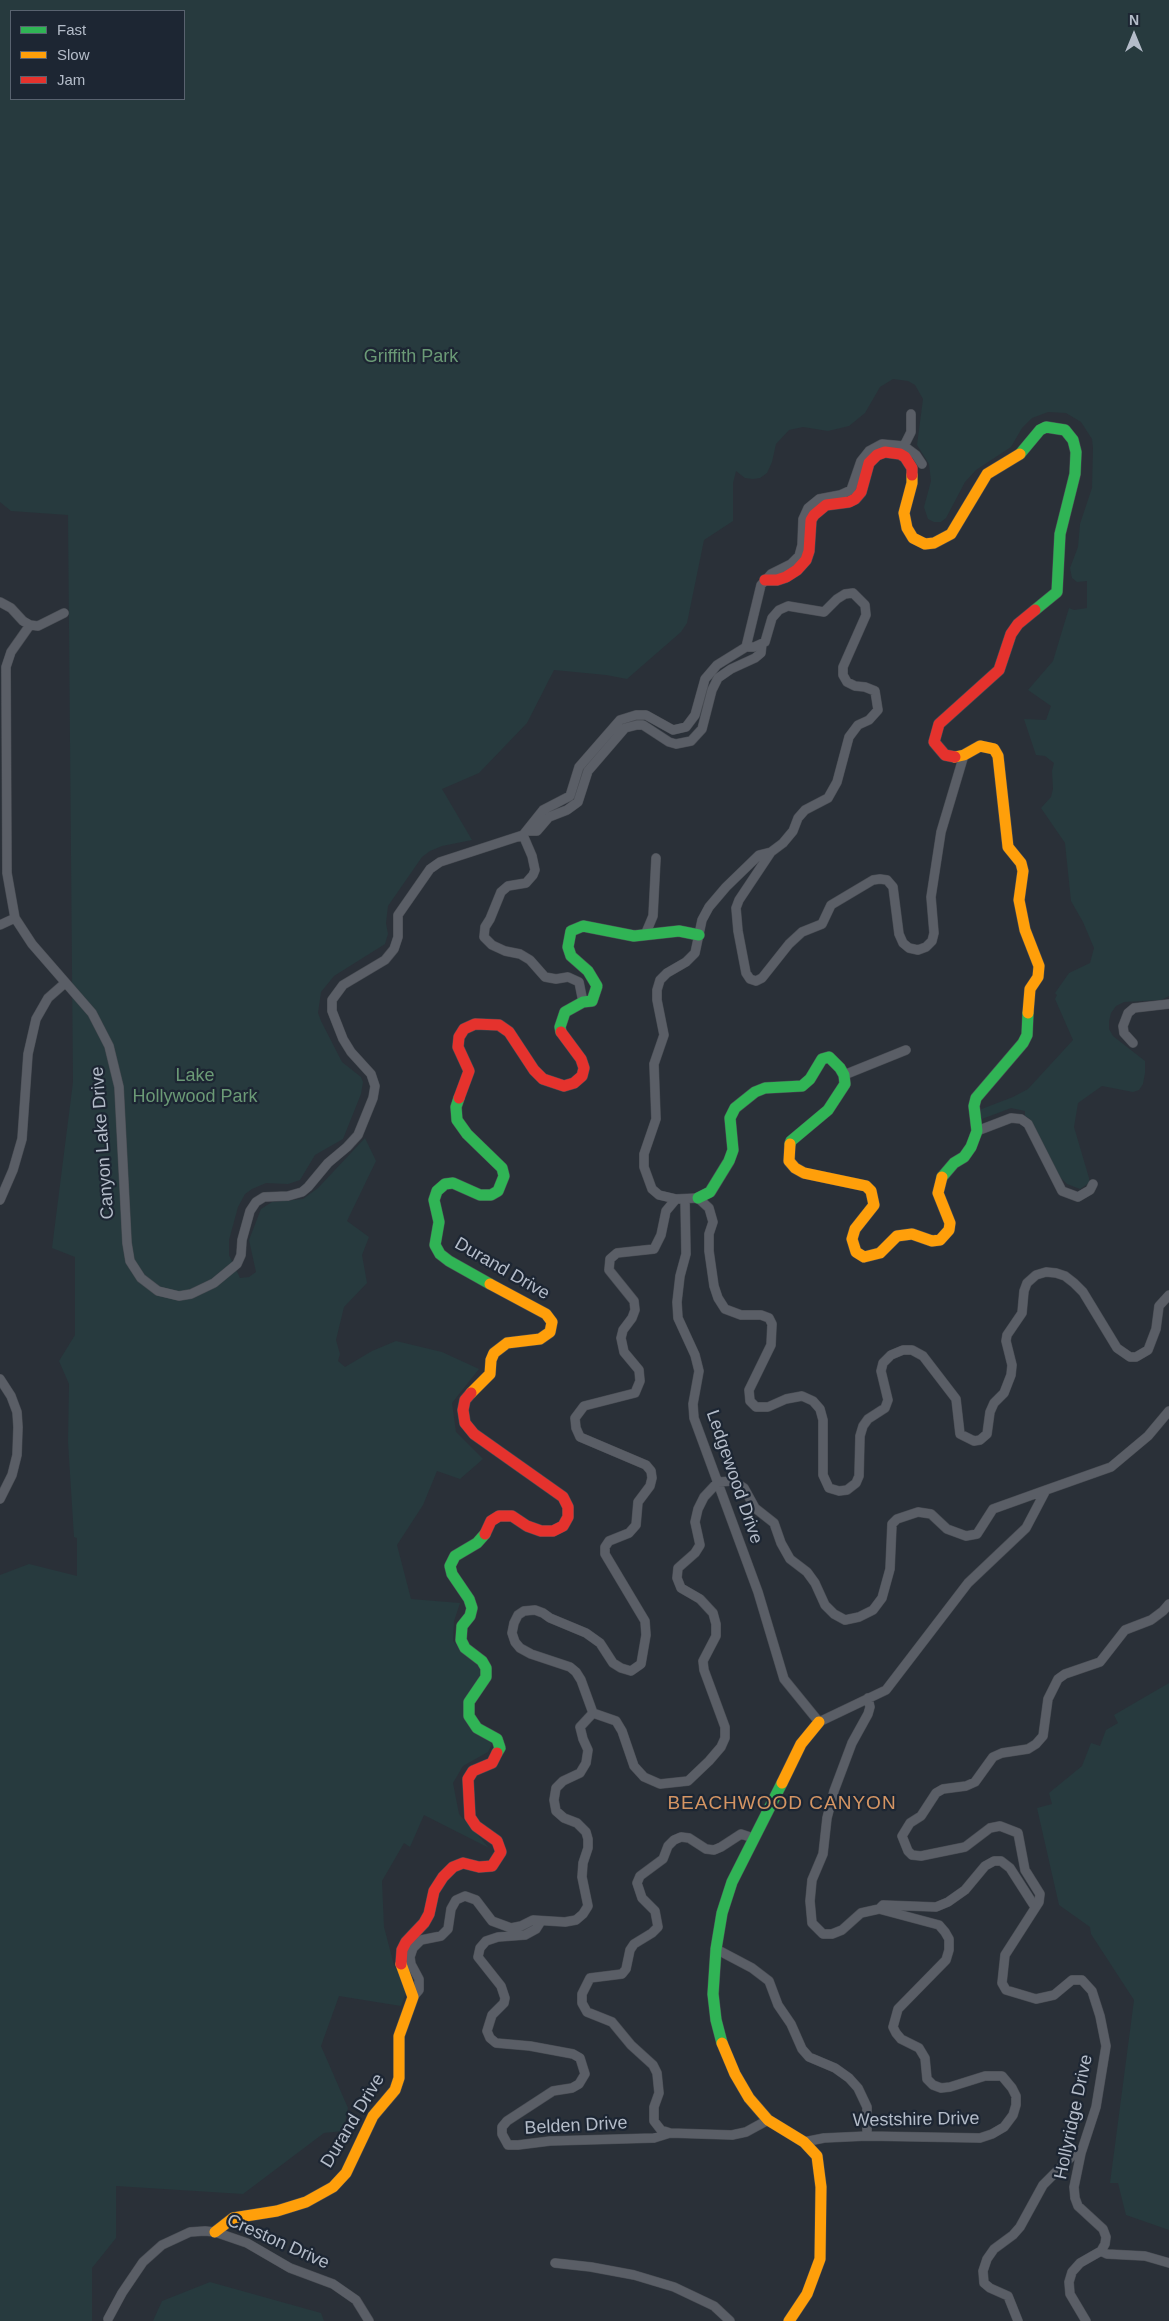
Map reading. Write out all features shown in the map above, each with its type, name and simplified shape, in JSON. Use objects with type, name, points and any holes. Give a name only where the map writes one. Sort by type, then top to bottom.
[{"type":"street","points":[[904,446],[911,432],[911,414]]},
{"type":"street","points":[[765,580],[782,579],[797,570],[806,560],[814,515],[826,505],[849,502],[855,499],[861,492],[869,464],[877,455],[886,452],[900,454],[905,457],[912,468],[912,483],[904,513],[906,528],[913,538],[925,544],[934,543],[951,534],[987,474],[1018,456],[1040,430],[1052,427],[1065,430],[1070,435],[1076,452],[1074,485],[1060,534],[1057,592],[1014,629],[1003,664],[994,676],[939,724],[935,733],[934,742],[945,755],[954,757],[964,755],[980,746],[994,749],[998,756],[1008,847],[1021,863],[1023,871],[1019,900],[1025,930],[1038,966],[1038,977],[1030,989],[1028,1000],[1027,1035],[976,1098],[974,1106],[977,1131],[972,1147],[941,1178],[938,1193],[950,1223],[949,1230],[940,1240],[932,1241],[912,1234],[897,1236],[880,1253],[864,1256],[856,1252],[852,1239],[855,1229],[874,1205],[871,1191],[866,1186],[804,1173],[795,1168],[789,1161],[788,1152],[791,1142],[828,1110],[845,1084],[844,1075],[835,1061],[829,1057],[822,1059],[810,1079],[802,1086],[765,1088],[741,1102],[735,1108],[730,1118],[733,1150],[729,1162],[710,1192],[698,1198],[680,1199],[659,1195],[652,1189],[644,1167],[644,1154],[656,1119],[654,1064],[664,1035],[657,990],[660,980],[667,973],[686,962],[695,953],[702,920],[709,907],[726,887],[759,855],[771,852]]},
{"type":"street","points":[[746,647],[758,593],[765,580],[771,574],[796,560],[799,556],[802,545],[803,519],[808,508],[819,499],[840,495],[851,490],[862,461],[875,447],[889,443],[904,446],[916,455],[922,464]]},
{"type":"street","points":[[525,833],[543,810],[570,796],[579,767],[614,725],[627,716],[646,715],[673,730],[686,728],[695,715],[704,679],[717,665],[746,647],[762,644],[767,638],[772,618],[779,610],[788,606],[824,612],[837,599],[853,593],[865,605],[866,615],[843,667],[843,676],[847,682],[855,686],[875,691],[878,710],[870,720],[858,725],[849,737],[837,782],[828,798],[805,810],[798,818],[793,832],[771,852],[739,900],[736,908],[738,931],[746,973],[750,979],[756,981],[762,978],[789,944],[802,932],[822,924],[832,905],[873,880],[880,878],[887,880],[893,887],[899,934],[903,943],[910,948],[918,950],[926,947],[932,941],[934,933],[931,897],[941,832],[964,755]]},
{"type":"street","points":[[0,602],[11,608],[23,621],[30,625],[38,626],[64,613]]},
{"type":"street","name":"Canyon Lake Drive","points":[[30,625],[11,652],[6,667],[3,795],[7,873],[15,918],[27,937],[97,1021],[106,1037],[115,1065],[119,1098],[127,1243],[130,1261],[141,1278],[158,1291],[179,1296],[203,1290],[229,1272],[240,1259],[244,1230],[250,1211],[256,1202],[264,1197],[295,1194],[308,1187],[323,1168],[358,1135],[373,1098],[375,1086],[371,1074],[346,1045],[334,1018],[331,1006],[335,994],[343,985],[390,955],[398,937],[398,915],[425,874],[435,865],[525,833]]},
{"type":"street","points":[[525,833],[537,830],[549,817],[567,810],[578,802],[588,772],[625,728],[643,725],[669,742],[676,744],[692,741],[702,729],[714,684],[723,674],[761,653],[762,644]]},
{"type":"street","points":[[736,654],[740,665]]},
{"type":"street","points":[[525,833],[535,870],[526,883],[508,886],[501,892],[490,919],[485,926],[484,936],[492,944],[504,951],[520,954],[530,960],[545,977],[556,979],[568,977],[578,982],[583,1002],[592,1002],[597,986],[588,971],[571,956],[568,947],[571,932],[583,926],[634,936],[679,931],[699,935]]},
{"type":"street","points":[[645,935],[653,916],[656,858]]},
{"type":"street","points":[[0,925],[15,918]]},
{"type":"street","points":[[0,1200],[13,1170],[22,1139],[28,1054],[36,1019],[48,998],[65,984]]},
{"type":"street","name":"Durand Drive","points":[[215,2232],[233,2218],[277,2211],[306,2202],[333,2187],[346,2173],[373,2116],[394,2090],[399,2078],[398,2036],[413,1997],[401,1966],[402,1950],[406,1942],[424,1923],[429,1914],[434,1891],[453,1867],[463,1863],[479,1867],[492,1866],[501,1852],[498,1842],[476,1826],[470,1817],[468,1779],[473,1771],[492,1763],[500,1748],[497,1738],[478,1728],[468,1709],[469,1702],[486,1676],[486,1668],[482,1661],[465,1648],[461,1640],[460,1632],[462,1626],[470,1616],[472,1608],[469,1599],[452,1574],[451,1561],[455,1556],[477,1543],[484,1535],[491,1521],[499,1516],[512,1516],[527,1526],[541,1531],[553,1531],[563,1526],[568,1517],[568,1507],[563,1497],[474,1434],[465,1422],[463,1410],[465,1400],[490,1374],[491,1360],[494,1352],[507,1343],[540,1339],[550,1332],[552,1322],[546,1314],[449,1261],[440,1254],[435,1245],[440,1222],[434,1200],[437,1191],[445,1184],[453,1183],[480,1195],[491,1196],[498,1191],[504,1176],[502,1168],[467,1134],[457,1120],[456,1107],[468,1080],[469,1071],[458,1047],[459,1037],[464,1029],[475,1024],[499,1025],[509,1032],[534,1070],[543,1079],[556,1084],[569,1085],[582,1076],[584,1068],[581,1059],[561,1034],[560,1027],[566,1012],[583,1002]]},
{"type":"street","points":[[1133,1043],[1124,1033],[1125,1018],[1128,1013],[1134,1008],[1158,1007],[1169,1004]]},
{"type":"street","points":[[844,1075],[906,1050]]},
{"type":"street","points":[[977,1131],[1011,1118],[1021,1119],[1028,1124],[1062,1191],[1078,1197],[1090,1190],[1094,1184]]},
{"type":"street","points":[[698,1198],[709,1208],[713,1222],[709,1234],[709,1251],[714,1286],[718,1298],[725,1309],[733,1313],[761,1315],[769,1318],[774,1331],[771,1345],[749,1390],[750,1401],[756,1407],[768,1408],[786,1399],[802,1396],[813,1401],[820,1409],[823,1420],[823,1475],[829,1488],[839,1491],[847,1490],[856,1483],[859,1476],[862,1426],[868,1419],[885,1408],[888,1400],[881,1371],[883,1363],[891,1355],[903,1350],[912,1350],[922,1356],[944,1380],[956,1399],[960,1434],[974,1441],[980,1440],[987,1434],[990,1412],[994,1403],[1004,1393],[1012,1375],[1012,1364],[1006,1341],[1007,1335],[1022,1314],[1024,1291],[1027,1283],[1036,1275],[1046,1272],[1056,1273],[1074,1283],[1083,1292],[1117,1348],[1130,1356],[1136,1357],[1148,1350],[1156,1329],[1159,1306],[1169,1295]]},
{"type":"street","points":[[593,1713],[581,1680],[570,1666],[531,1654],[520,1648],[515,1642],[512,1633],[518,1615],[524,1611],[534,1610],[586,1633],[600,1643],[613,1663],[621,1668],[631,1670],[641,1664],[646,1635],[645,1621],[605,1554],[605,1547],[609,1541],[629,1533],[636,1526],[638,1502],[650,1486],[651,1470],[646,1465],[580,1437],[576,1428],[575,1418],[584,1406],[635,1393],[640,1381],[639,1370],[624,1352],[621,1338],[623,1330],[632,1318],[635,1310],[634,1301],[610,1270],[610,1259],[617,1253],[654,1249],[661,1235],[666,1211],[680,1199]]},
{"type":"street","name":"Ledgewood Drive","points":[[680,1199],[686,1254],[680,1276],[677,1302],[678,1318],[695,1355],[699,1371],[693,1404],[694,1418],[758,1592],[784,1679],[819,1722]]},
{"type":"street","points":[[0,1379],[11,1396],[17,1412],[18,1428],[17,1455],[14,1469],[0,1499]]},
{"type":"street","points":[[593,1713],[616,1721],[622,1731],[634,1766],[644,1777],[660,1784],[688,1781],[721,1747],[725,1738],[725,1728],[704,1670],[703,1661],[716,1636],[716,1624],[713,1613],[700,1599],[681,1588],[677,1578],[678,1568],[695,1553],[700,1545],[695,1522],[698,1509],[704,1497],[718,1482],[733,1481],[744,1488],[755,1508],[774,1522],[781,1543],[790,1559],[807,1572],[815,1583],[825,1605],[844,1620],[859,1617],[873,1610],[882,1598],[890,1569],[892,1524],[897,1519],[918,1512],[931,1514],[956,1534],[966,1536],[977,1534],[993,1509],[1111,1467],[1148,1436],[1169,1411]]},
{"type":"street","points":[[789,2321],[807,2294],[816,2272],[821,2248],[820,2168],[817,2156],[804,2142],[768,2120],[749,2098],[735,2074],[723,2047],[716,2020],[713,1994],[716,1949],[722,1913],[732,1882],[801,1744],[819,1722],[886,1690],[895,1681],[968,1583],[1026,1528],[1046,1490]]},
{"type":"street","points":[[868,1698],[870,1707],[868,1714],[852,1743],[834,1791],[827,1818],[823,1854],[812,1880],[810,1901],[812,1923],[823,1934],[832,1934],[842,1930],[861,1913],[879,1909],[882,1905],[936,1907],[948,1902],[965,1890],[984,1866],[994,1861],[1001,1861],[1010,1868],[1035,1907],[1040,1902],[1040,1894],[1025,1870],[1018,1834],[1011,1829],[1000,1826],[990,1828],[965,1847],[921,1856],[912,1855],[908,1851],[902,1836],[910,1823],[921,1816],[936,1793],[943,1789],[966,1786],[975,1782],[987,1764],[997,1755],[1028,1749],[1036,1744],[1043,1736],[1048,1699],[1058,1679],[1065,1674],[1100,1662],[1125,1630],[1152,1620],[1169,1604]]},
{"type":"street","points":[[413,1997],[419,1990],[419,1979],[411,1964],[410,1957],[413,1948],[421,1940],[441,1936],[448,1929],[451,1909],[456,1900],[465,1896],[476,1900],[492,1921],[500,1926],[510,1928],[522,1926],[533,1920],[576,1920],[583,1914],[588,1906],[582,1877],[588,1839],[586,1832],[577,1823],[564,1818],[556,1811],[554,1800],[556,1788],[563,1781],[580,1773],[586,1763],[588,1750],[582,1739],[580,1727],[593,1713]]},
{"type":"street","points":[[670,2133],[661,2130],[654,2121],[654,2107],[659,2093],[657,2073],[653,2065],[631,2045],[612,2022],[586,2012],[582,2003],[582,1994],[590,1978],[622,1974],[626,1969],[630,1950],[634,1944],[658,1927],[655,1911],[642,1898],[636,1883],[640,1876],[664,1859],[668,1846],[674,1840],[681,1837],[689,1838],[706,1849],[714,1850],[721,1848],[741,1834],[754,1838]]},
{"type":"street","name":"Hollyridge Drive","points":[[1035,1907],[1005,1955],[1002,1983],[1006,1990],[1036,1999],[1054,1995],[1072,1980],[1082,1980],[1092,1992],[1100,2016],[1106,2046],[1096,2107],[1076,2174],[1075,2198],[1078,2206],[1103,2229],[1105,2244],[1101,2251]]},
{"type":"street","name":"Westshire Drive","points":[[804,2142],[824,2138],[867,2136],[980,2138],[1004,2127],[1013,2115],[1016,2096],[1002,2076],[985,2076],[950,2087],[941,2088],[933,2085],[927,2079],[923,2053],[915,2045],[901,2039],[896,2033],[893,2027],[894,2018],[898,2010],[917,1988],[942,1967],[949,1950],[949,1940],[939,1925],[879,1909]]},
{"type":"street","name":"Belden Drive","points":[[541,1921],[536,1929],[525,1935],[513,1938],[498,1936],[486,1941],[480,1948],[478,1957],[501,1986],[505,1998],[504,2003],[492,2015],[487,2031],[490,2038],[496,2043],[530,2046],[573,2054],[580,2058],[585,2074],[579,2084],[572,2088],[553,2091],[507,2121],[502,2127],[508,2145],[550,2141],[654,2138],[670,2133],[732,2135],[746,2132],[768,2120]]},
{"type":"street","points":[[716,1949],[752,1968],[769,1981],[778,2005],[791,2024],[802,2049],[809,2058],[835,2068],[849,2078],[858,2088],[867,2107],[867,2136]]},
{"type":"street","points":[[1018,2321],[1008,2296],[990,2288],[984,2283],[983,2271],[985,2265],[994,2249],[1013,2235],[1020,2227],[1043,2185],[1074,2155],[1081,2153]]},
{"type":"street","name":"Creston Drive","points":[[108,2319],[122,2293],[143,2262],[162,2245],[190,2232],[215,2232],[247,2243],[290,2268],[333,2284],[356,2300],[369,2321]]},
{"type":"street","points":[[1086,2321],[1070,2294],[1069,2282],[1072,2272],[1080,2263],[1101,2251],[1108,2254],[1146,2256],[1169,2262]]},
{"type":"street","points":[[555,2263],[634,2275],[674,2287],[714,2306],[730,2321]]},
{"type":"green space","name":"Griffith Park","points":[[0,0],[1169,0],[1169,996],[1161,1000],[1124,1002],[1116,1006],[1111,1013],[1109,1021],[1109,1029],[1113,1036],[1145,1061],[1143,1084],[1139,1090],[1133,1092],[1102,1086],[1078,1103],[1074,1127],[1089,1178],[1089,1183],[1080,1189],[1067,1184],[1060,1177],[1030,1119],[1025,1116],[1025,1111],[1011,1108],[982,1119],[979,1110],[1028,1089],[1073,1040],[1055,999],[1057,995],[1055,993],[1069,973],[1090,963],[1094,948],[1083,922],[1071,901],[1065,843],[1041,808],[1051,797],[1054,763],[1045,756],[1036,755],[1024,719],[1046,720],[1051,706],[1028,690],[1053,661],[1069,608],[1074,610],[1087,608],[1087,581],[1077,582],[1072,578],[1070,568],[1078,547],[1080,524],[1092,488],[1092,439],[1081,422],[1066,413],[1048,412],[1032,418],[1022,428],[1011,447],[976,470],[965,482],[946,518],[941,522],[934,522],[928,519],[924,507],[931,481],[929,464],[917,445],[923,399],[915,385],[908,381],[893,379],[880,387],[865,413],[849,426],[828,431],[803,427],[789,430],[776,444],[772,462],[767,473],[760,478],[753,479],[745,478],[736,471],[733,483],[733,521],[704,540],[687,623],[681,632],[627,679],[554,670],[527,723],[479,773],[442,789],[472,840],[442,846],[422,857],[388,906],[386,923],[388,934],[385,944],[334,976],[321,992],[318,1013],[321,1021],[342,1062],[361,1077],[363,1082],[361,1094],[343,1139],[315,1155],[300,1180],[288,1184],[266,1183],[245,1194],[238,1207],[229,1240],[229,1255],[240,1278],[249,1277],[256,1272],[249,1240],[261,1209],[272,1202],[303,1199],[318,1188],[365,1138],[376,1161],[347,1221],[369,1237],[362,1255],[367,1283],[344,1307],[336,1340],[340,1354],[338,1361],[345,1367],[372,1351],[396,1341],[442,1352],[479,1369],[452,1403],[456,1432],[483,1459],[460,1479],[437,1471],[423,1505],[397,1545],[411,1599],[460,1603],[454,1621],[453,1641],[467,1656],[477,1663],[482,1675],[465,1699],[486,1737],[492,1744],[488,1752],[463,1766],[453,1783],[459,1814],[489,1848],[424,1815],[410,1847],[404,1843],[382,1881],[384,1927],[394,1965],[407,1990],[401,2006],[339,1996],[321,2046],[348,2108],[343,2131],[324,2133],[243,2194],[116,2186],[116,2238],[92,2268],[92,2321],[0,2321],[0,1575],[29,1564],[77,1576],[77,1538],[74,1537],[68,1442],[69,1384],[59,1361],[75,1335],[75,1257],[52,1248],[73,1082],[68,515],[11,511],[0,502]]},
{"type":"green space","points":[[1169,1683],[1169,2230],[1126,2215],[1118,2183],[1110,2183],[1134,2000],[1091,1934],[1090,1927],[1059,1905],[1037,1808],[1052,1804],[1049,1793],[1082,1766],[1091,1743],[1100,1746],[1106,1730],[1118,1723],[1114,1715]]},
{"type":"green space","points":[[210,2282],[321,2313],[324,2321],[153,2321],[162,2301]]},
{"type":"traffic: fast","points":[[1020,454],[1040,430],[1046,427],[1065,430],[1073,440],[1076,452],[1075,474],[1060,534],[1057,592],[1035,610]]},
{"type":"traffic: fast","points":[[561,1032],[560,1027],[565,1012],[583,1002],[592,1001],[597,986],[588,971],[571,956],[568,947],[571,931],[583,926],[634,936],[679,931],[699,935]]},
{"type":"traffic: fast","points":[[942,1177],[954,1163],[964,1157],[971,1147],[977,1131],[974,1106],[976,1098],[1023,1043],[1027,1035],[1028,1013]]},
{"type":"traffic: fast","points":[[698,1198],[710,1192],[729,1161],[733,1150],[730,1118],[735,1108],[755,1092],[765,1088],[802,1086],[810,1079],[822,1059],[829,1057],[840,1068],[844,1075],[845,1084],[828,1110],[791,1141],[790,1144]]},
{"type":"traffic: fast","points":[[459,1098],[456,1107],[457,1120],[467,1134],[502,1168],[504,1176],[498,1191],[491,1195],[480,1195],[453,1183],[445,1184],[437,1191],[434,1200],[439,1222],[435,1245],[440,1254],[449,1261],[490,1284]]},
{"type":"traffic: fast","points":[[485,1534],[477,1543],[455,1556],[450,1566],[452,1574],[469,1599],[472,1608],[470,1616],[462,1626],[461,1640],[465,1648],[482,1661],[486,1668],[486,1677],[469,1702],[469,1716],[477,1728],[497,1739],[500,1748],[497,1753]]},
{"type":"traffic: fast","points":[[722,2043],[716,2020],[713,1994],[716,1949],[722,1913],[732,1882],[782,1783]]},
{"type":"traffic: slow","points":[[912,475],[912,483],[904,513],[907,528],[913,538],[925,544],[934,543],[951,534],[987,474],[1020,454]]},
{"type":"traffic: slow","points":[[955,757],[964,755],[980,746],[994,749],[998,756],[1008,847],[1021,863],[1023,871],[1019,900],[1025,930],[1039,966],[1038,977],[1030,989],[1028,1013]]},
{"type":"traffic: slow","points":[[790,1144],[789,1161],[795,1168],[804,1173],[866,1186],[871,1191],[874,1205],[855,1229],[852,1239],[856,1252],[864,1257],[880,1253],[897,1236],[912,1234],[932,1241],[940,1240],[949,1230],[950,1223],[938,1193],[942,1177]]},
{"type":"traffic: slow","points":[[471,1393],[490,1374],[491,1360],[494,1353],[507,1343],[540,1339],[550,1332],[552,1322],[546,1314],[490,1284]]},
{"type":"traffic: slow","points":[[782,1783],[801,1744],[819,1722]]},
{"type":"traffic: slow","points":[[215,2232],[233,2218],[277,2211],[306,2202],[333,2187],[346,2173],[373,2116],[395,2090],[399,2078],[399,2036],[413,1997],[401,1964]]},
{"type":"traffic: slow","points":[[722,2043],[735,2074],[749,2098],[768,2120],[804,2142],[817,2156],[821,2187],[820,2259],[807,2294],[789,2321]]},
{"type":"traffic: jam","points":[[765,580],[777,580],[786,577],[797,570],[806,560],[809,551],[811,520],[814,515],[826,505],[849,502],[855,499],[861,492],[869,463],[877,455],[885,452],[900,454],[905,457],[912,468],[912,475]]},
{"type":"traffic: jam","points":[[955,757],[945,755],[934,742],[939,724],[999,670],[1011,634],[1018,624],[1035,610]]},
{"type":"traffic: jam","points":[[459,1098],[469,1071],[458,1047],[459,1037],[464,1029],[475,1024],[499,1025],[509,1032],[534,1070],[543,1079],[564,1086],[574,1083],[582,1076],[584,1068],[581,1059],[561,1032]]},
{"type":"traffic: jam","points":[[471,1393],[465,1400],[463,1410],[465,1423],[474,1434],[563,1497],[568,1507],[568,1517],[563,1526],[553,1531],[541,1531],[527,1526],[512,1516],[499,1516],[491,1521],[485,1534]]},
{"type":"traffic: jam","points":[[401,1964],[402,1950],[406,1942],[424,1923],[429,1914],[434,1891],[443,1877],[453,1867],[463,1863],[479,1867],[492,1866],[501,1852],[497,1841],[476,1826],[470,1817],[468,1779],[473,1771],[492,1763],[497,1753]]},
{"type":"district","name":"BEACHWOOD CANYON","points":[[782,1804]]},
{"type":"park label","name":"Lake Hollywood Park","points":[[195,1086]]}]
